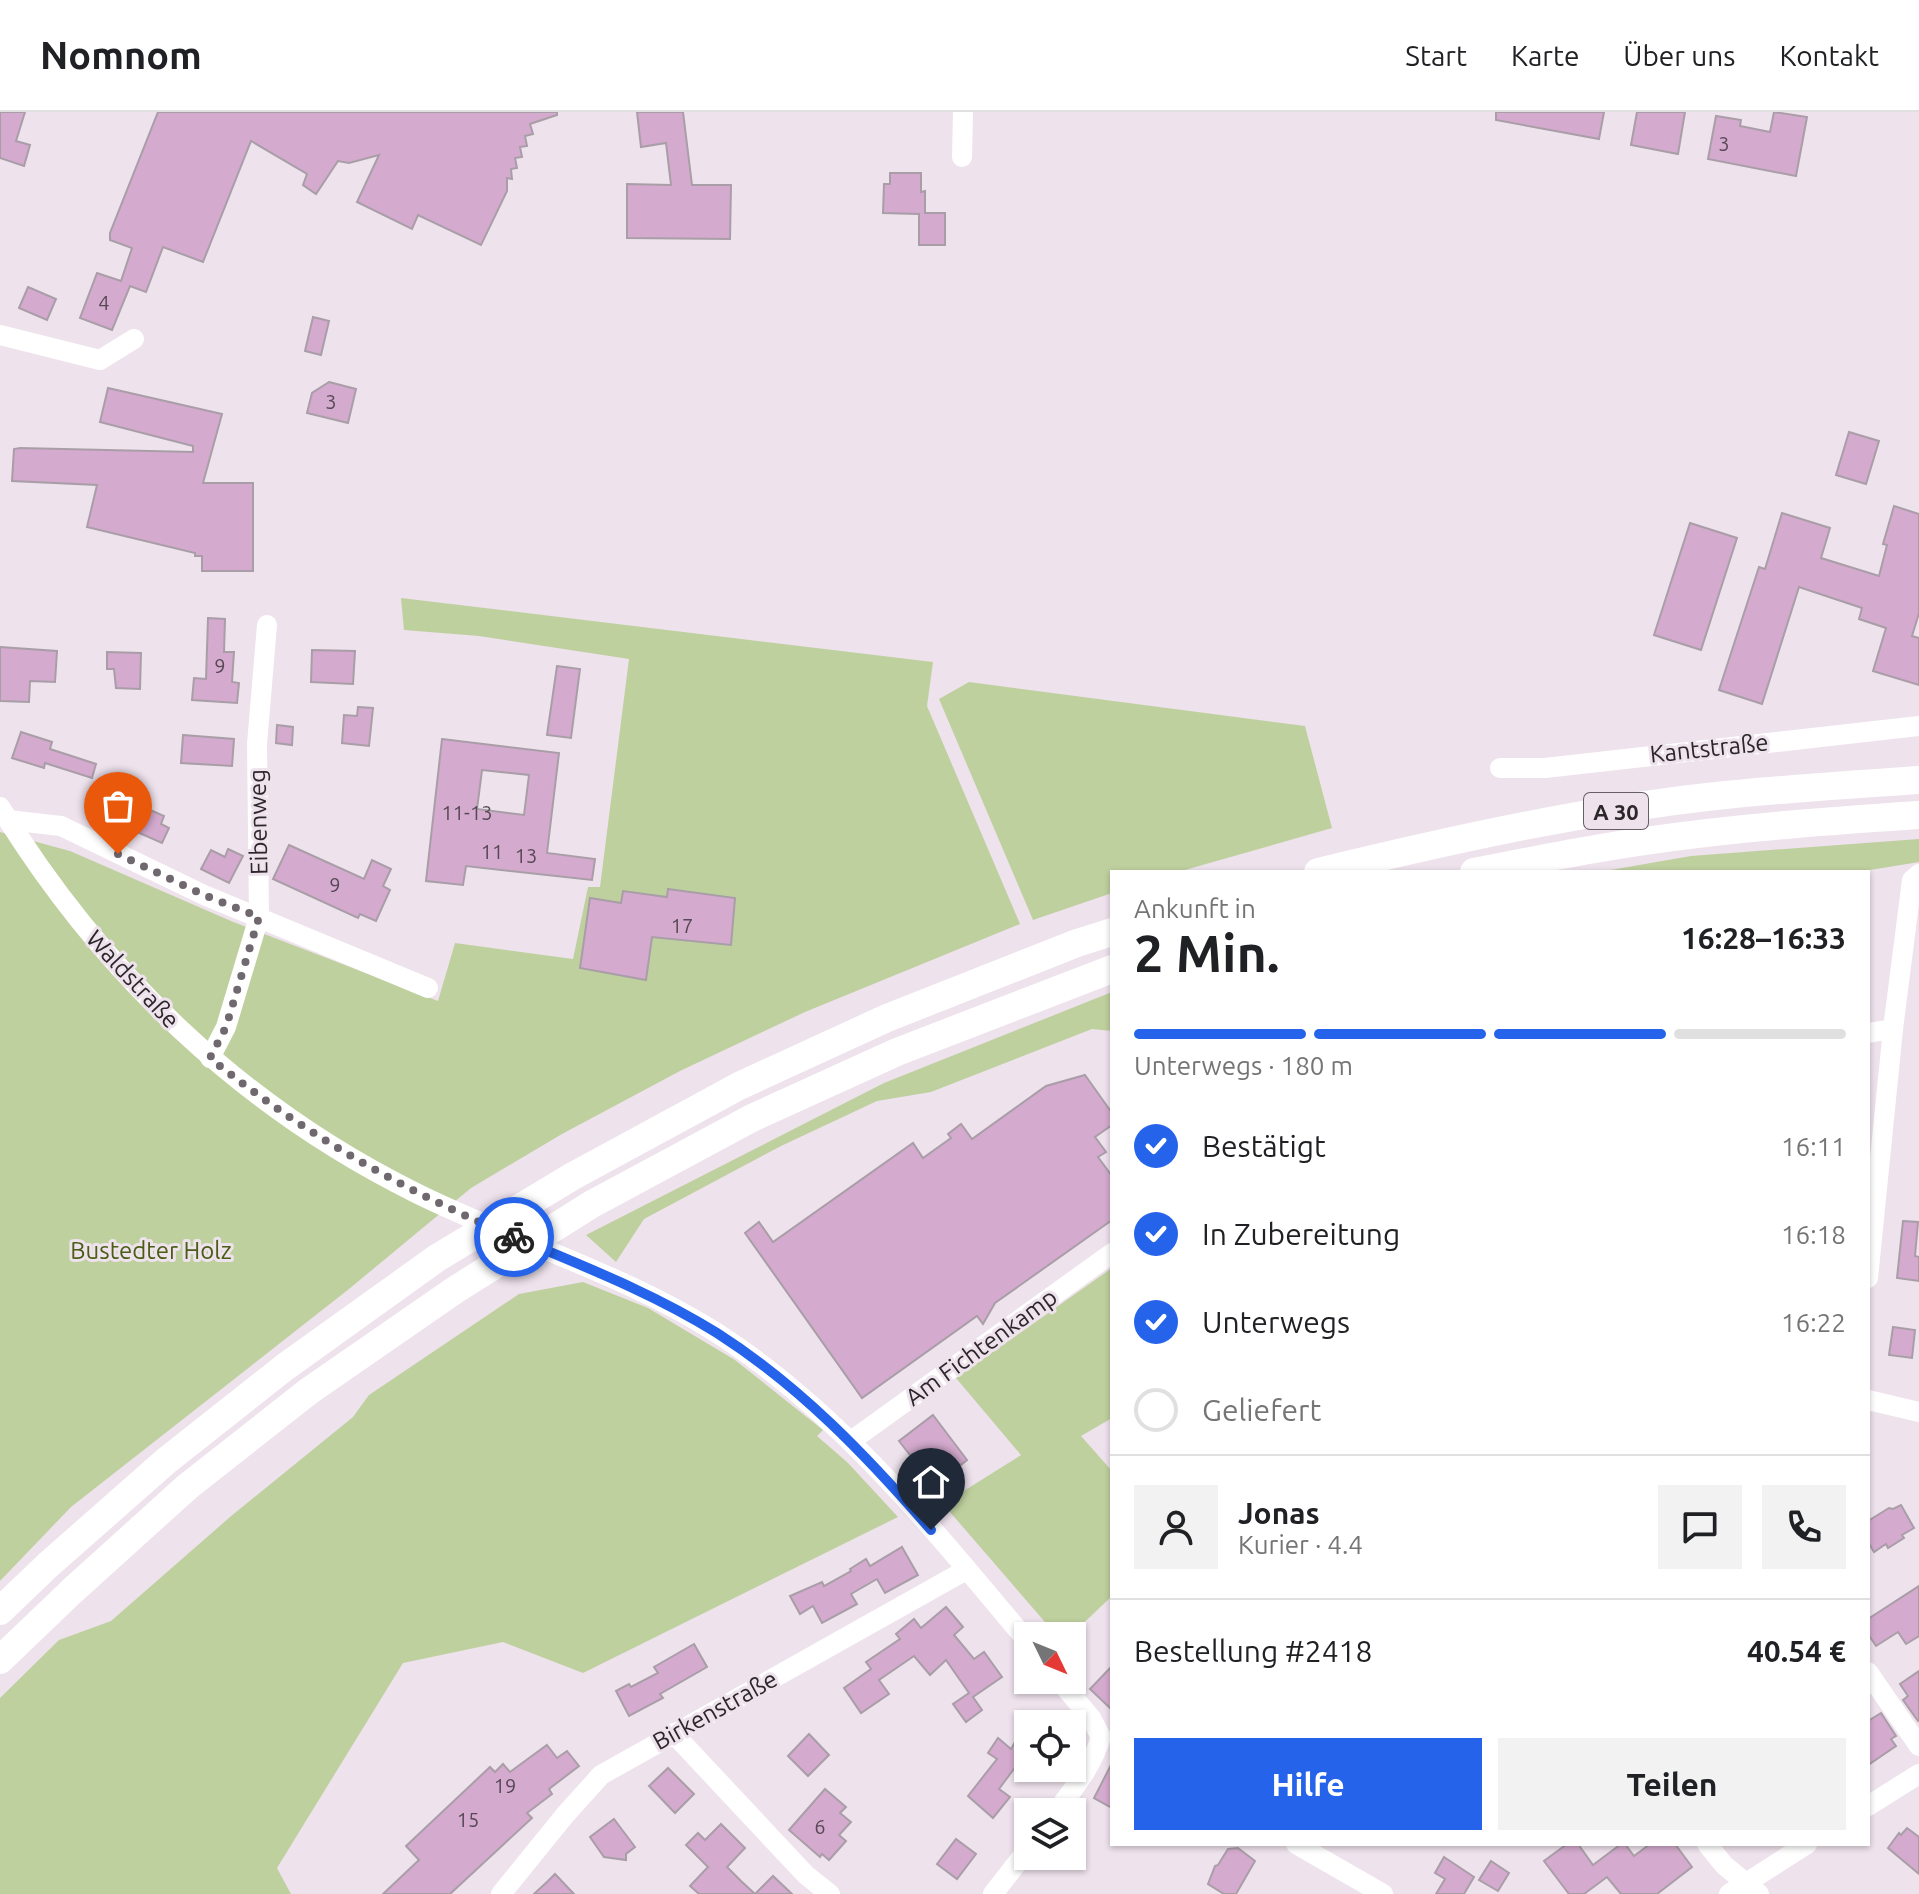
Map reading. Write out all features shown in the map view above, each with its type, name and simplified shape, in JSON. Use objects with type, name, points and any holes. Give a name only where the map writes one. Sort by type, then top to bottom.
[{"type":"highway","name":"A 30","points":[[1326,870],[1422,847],[1600,813],[1819,786],[1919,780]]},
{"type":"highway","name":"A 30","points":[[1485,870],[1601,848],[1696,835],[1818,821],[1919,815]]},
{"type":"highway","points":[[0,1611],[166,1461],[285,1367],[437,1258],[573,1176],[739,1086],[887,1018],[1110,933]]},
{"type":"highway","points":[[0,1660],[187,1487],[309,1391],[455,1290],[579,1212],[752,1118],[824,1085],[897,1052],[1110,970]]},
{"type":"street","points":[[962,157],[963,112]]},
{"type":"street","points":[[0,335],[100,360],[134,339]]},
{"type":"street","name":"Eibenweg","points":[[210,1058],[226,1027],[259,917],[257,744],[267,625]]},
{"type":"street","name":"Kantstraße","points":[[1500,768],[1545,768],[1919,726]]},
{"type":"street","points":[[4,814],[61,826],[204,895],[428,988]]},
{"type":"street","name":"Waldstraße","points":[[4,814],[90,935],[136,988],[210,1058],[310,1133],[416,1193],[622,1282],[718,1334],[801,1396],[851,1441],[879,1469],[1014,1626]]},
{"type":"street","points":[[1870,1258],[1893,1029],[1916,877]]},
{"type":"street","points":[[1870,1033],[1893,1029]]},
{"type":"street","name":"Am Fichtenkamp","points":[[851,1441],[1110,1254]]},
{"type":"street","points":[[1870,1400],[1919,1412]]},
{"type":"street","name":"Birkenstraße","points":[[501,1894],[601,1775],[966,1570]]},
{"type":"street","points":[[1870,1675],[1919,1746]]},
{"type":"street","points":[[1067,1798],[1106,1739],[1071,1694]]},
{"type":"street","points":[[673,1733],[806,1875],[830,1894]]},
{"type":"street","points":[[1870,1805],[1919,1774]]},
{"type":"street","points":[[1299,1846],[1383,1894]]},
{"type":"street","points":[[1709,1846],[1745,1890],[1804,1846]]},
{"type":"street","points":[[993,1894],[1014,1867]]},
{"type":"green space","name":"Bustedter Holz","points":[[401,598],[933,662],[927,706],[1020,924],[805,1012],[680,1071],[562,1134],[471,1188],[349,1289],[71,1507],[0,1581],[0,832],[70,851],[231,921],[438,1001],[455,943],[573,959],[588,887],[600,887],[629,659],[479,636],[404,630]]},
{"type":"green space","points":[[969,682],[1305,726],[1332,828],[1185,870],[1110,870],[1110,894],[1033,920],[939,699]]},
{"type":"green space","points":[[1919,839],[1919,862],[1870,870],[1610,870],[1691,856]]},
{"type":"green space","points":[[1110,993],[1110,1031],[1092,1029],[931,1092],[877,1101],[781,1146],[644,1219],[616,1262],[586,1235],[884,1083]]},
{"type":"green space","points":[[1110,1269],[1110,1419],[1081,1436],[1110,1469],[1110,1598],[1085,1622],[1045,1622],[943,1504],[1021,1455],[956,1378]]},
{"type":"green space","points":[[583,1282],[648,1308],[735,1360],[823,1430],[817,1436],[848,1463],[898,1517],[583,1673],[503,1642],[403,1663],[277,1868],[291,1894],[0,1894],[0,1698],[59,1640],[111,1621],[230,1517],[353,1417],[369,1395],[519,1294]]},
{"type":"building","points":[[0,112],[25,112],[16,141],[30,145],[24,166],[0,158]]},
{"type":"building","points":[[158,112],[557,112],[557,115],[530,124],[533,134],[525,136],[527,146],[520,147],[522,157],[515,158],[517,168],[511,169],[512,179],[507,178],[507,191],[481,245],[418,215],[412,229],[357,202],[379,155],[349,163],[338,161],[316,194],[303,185],[307,174],[251,141],[203,262],[163,247],[146,292],[130,286],[112,330],[80,318],[97,273],[121,281],[132,248],[110,240],[110,233]]},
{"type":"building","points":[[637,112],[683,112],[692,185],[731,185],[730,239],[627,238],[627,184],[671,185],[666,143],[641,147]]},
{"type":"building","points":[[1496,112],[1604,112],[1599,139],[1496,120]]},
{"type":"building","points":[[1637,112],[1685,112],[1678,154],[1631,145]]},
{"type":"building","points":[[1774,112],[1807,117],[1796,176],[1708,159],[1716,116],[1741,120],[1740,126],[1770,132]]},
{"type":"building","points":[[890,173],[921,173],[925,213],[945,213],[945,245],[919,245],[919,214],[883,213],[884,184],[890,184]]},
{"type":"building","points":[[28,287],[56,299],[47,320],[19,308]]},
{"type":"building","points":[[313,317],[329,321],[321,355],[305,351]]},
{"type":"building","points":[[329,382],[356,389],[348,423],[307,413],[312,393]]},
{"type":"building","points":[[108,388],[222,414],[203,483],[253,483],[253,571],[202,571],[202,556],[195,556],[195,553],[87,527],[97,485],[12,481],[14,449],[20,448],[193,452],[193,446],[100,422]]},
{"type":"building","points":[[1849,432],[1879,441],[1866,484],[1836,475]]},
{"type":"building","points":[[1894,506],[1919,514],[1919,613],[1912,636],[1919,638],[1919,685],[1873,671],[1886,628],[1859,619],[1862,608],[1799,587],[1762,704],[1719,690],[1759,567],[1765,569],[1782,513],[1830,528],[1821,558],[1879,576],[1887,545],[1883,544]]},
{"type":"building","points":[[1690,523],[1737,538],[1701,650],[1654,635]]},
{"type":"building","points":[[208,618],[225,619],[224,652],[234,652],[232,682],[239,683],[237,703],[192,700],[194,678],[206,679]]},
{"type":"building","points":[[0,647],[57,651],[55,682],[30,681],[29,702],[0,701]]},
{"type":"building","points":[[312,650],[355,651],[353,684],[311,682]]},
{"type":"building","points":[[107,652],[141,653],[140,689],[116,688],[114,669],[107,669]]},
{"type":"building","points":[[557,666],[580,669],[571,738],[547,735]]},
{"type":"building","points":[[358,707],[373,708],[369,746],[342,743],[344,715],[357,716]]},
{"type":"building","points":[[277,725],[293,727],[292,745],[276,743]]},
{"type":"building","points":[[21,732],[52,742],[50,749],[96,764],[92,778],[45,763],[44,768],[12,758]]},
{"type":"building","points":[[183,735],[234,739],[232,766],[181,763]]},
{"type":"building","points":[[442,739],[559,753],[547,853],[595,859],[592,880],[466,866],[463,885],[426,881]],"holes":[[[482,770],[529,775],[524,815],[477,809]]]},
{"type":"building","points":[[98,787],[164,816],[161,824],[169,828],[162,843],[87,810]]},
{"type":"building","points":[[289,845],[364,879],[372,860],[391,869],[383,886],[390,890],[376,921],[360,914],[358,918],[273,879]]},
{"type":"building","points":[[228,849],[243,856],[229,883],[201,869],[211,850],[225,857]]},
{"type":"building","points":[[668,889],[735,898],[731,945],[652,937],[646,980],[580,968],[590,898],[621,903],[623,891],[667,897]]},
{"type":"building","points":[[1085,1075],[1110,1110],[1110,1126],[1095,1137],[1106,1152],[1098,1157],[1110,1173],[1110,1221],[995,1303],[983,1324],[977,1316],[862,1398],[745,1233],[759,1222],[773,1242],[913,1143],[923,1158],[951,1138],[948,1134],[961,1124],[972,1139],[1046,1086]]},
{"type":"building","points":[[1903,1221],[1918,1222],[1915,1256],[1919,1257],[1919,1281],[1897,1278]]},
{"type":"building","points":[[1893,1327],[1915,1330],[1912,1358],[1889,1355]]},
{"type":"building","points":[[933,1415],[967,1460],[952,1472],[940,1455],[921,1469],[899,1441]]},
{"type":"building","points":[[1901,1505],[1914,1528],[1888,1548],[1886,1544],[1874,1552],[1870,1545],[1870,1520],[1889,1508]]},
{"type":"building","points":[[902,1547],[918,1575],[885,1593],[877,1579],[851,1594],[857,1604],[822,1623],[813,1606],[800,1614],[790,1596],[822,1582],[824,1586],[866,1559],[870,1566]]},
{"type":"building","points":[[1919,1586],[1919,1636],[1906,1644],[1898,1632],[1876,1646],[1870,1637],[1870,1618]]},
{"type":"building","points":[[946,1607],[963,1627],[954,1635],[974,1659],[984,1652],[1002,1677],[973,1697],[982,1710],[966,1722],[953,1704],[969,1693],[946,1660],[930,1675],[914,1656],[879,1680],[889,1694],[861,1713],[844,1688],[871,1669],[866,1662],[900,1639],[896,1634],[914,1619],[921,1628]]},
{"type":"building","points":[[694,1644],[707,1667],[660,1694],[663,1698],[629,1716],[616,1691],[658,1673],[654,1667]]},
{"type":"building","points":[[1110,1668],[1110,1708],[1090,1689]]},
{"type":"building","points":[[1919,1671],[1918,1721],[1903,1700],[1908,1696],[1900,1684]]},
{"type":"building","points":[[1881,1713],[1896,1736],[1891,1739],[1896,1746],[1870,1764],[1870,1720]]},
{"type":"building","points":[[809,1734],[829,1755],[808,1776],[788,1756]]},
{"type":"building","points":[[998,1738],[1011,1749],[1014,1744],[1014,1769],[999,1789],[1010,1797],[993,1818],[968,1796],[997,1759],[988,1753]]},
{"type":"building","points":[[547,1745],[557,1758],[567,1751],[579,1766],[549,1789],[552,1794],[527,1813],[532,1818],[450,1894],[383,1894],[419,1860],[406,1846],[490,1767],[495,1772],[503,1764],[510,1772]]},
{"type":"building","points":[[1110,1767],[1110,1807],[1094,1798]]},
{"type":"building","points":[[668,1768],[694,1794],[675,1813],[649,1786]]},
{"type":"building","points":[[825,1789],[846,1807],[840,1813],[851,1822],[839,1835],[846,1841],[829,1860],[822,1854],[820,1857],[789,1830]]},
{"type":"building","points":[[614,1819],[635,1847],[626,1854],[626,1860],[604,1857],[590,1837]]},
{"type":"building","points":[[721,1824],[745,1848],[727,1867],[755,1894],[699,1894],[690,1886],[708,1867],[686,1845],[698,1833],[705,1840]]},
{"type":"building","points":[[1907,1828],[1919,1837],[1919,1874],[1888,1848]]},
{"type":"building","points":[[956,1839],[976,1854],[957,1879],[937,1864]]},
{"type":"building","points":[[1564,1846],[1579,1846],[1593,1865],[1618,1846],[1626,1846],[1634,1856],[1647,1846],[1676,1846],[1692,1867],[1657,1894],[1621,1894],[1607,1877],[1584,1894],[1569,1894],[1544,1861]]},
{"type":"building","points":[[1238,1848],[1255,1861],[1236,1894],[1224,1894],[1208,1884],[1215,1866],[1228,1849]]},
{"type":"building","points":[[1444,1857],[1474,1877],[1464,1894],[1436,1894],[1445,1879],[1435,1873]]},
{"type":"building","points":[[1491,1861],[1509,1873],[1498,1891],[1479,1880]]},
{"type":"building","points":[[555,1874],[574,1894],[534,1894],[548,1881]]},
{"type":"building","points":[[773,1876],[792,1894],[755,1894]]},
{"type":"way so far","points":[[118,854],[259,917],[226,1027],[210,1058],[310,1133],[416,1193],[514,1237]]},
{"type":"route","points":[[514,1237],[622,1282],[718,1334],[813,1406],[879,1469],[931,1530]]}]
